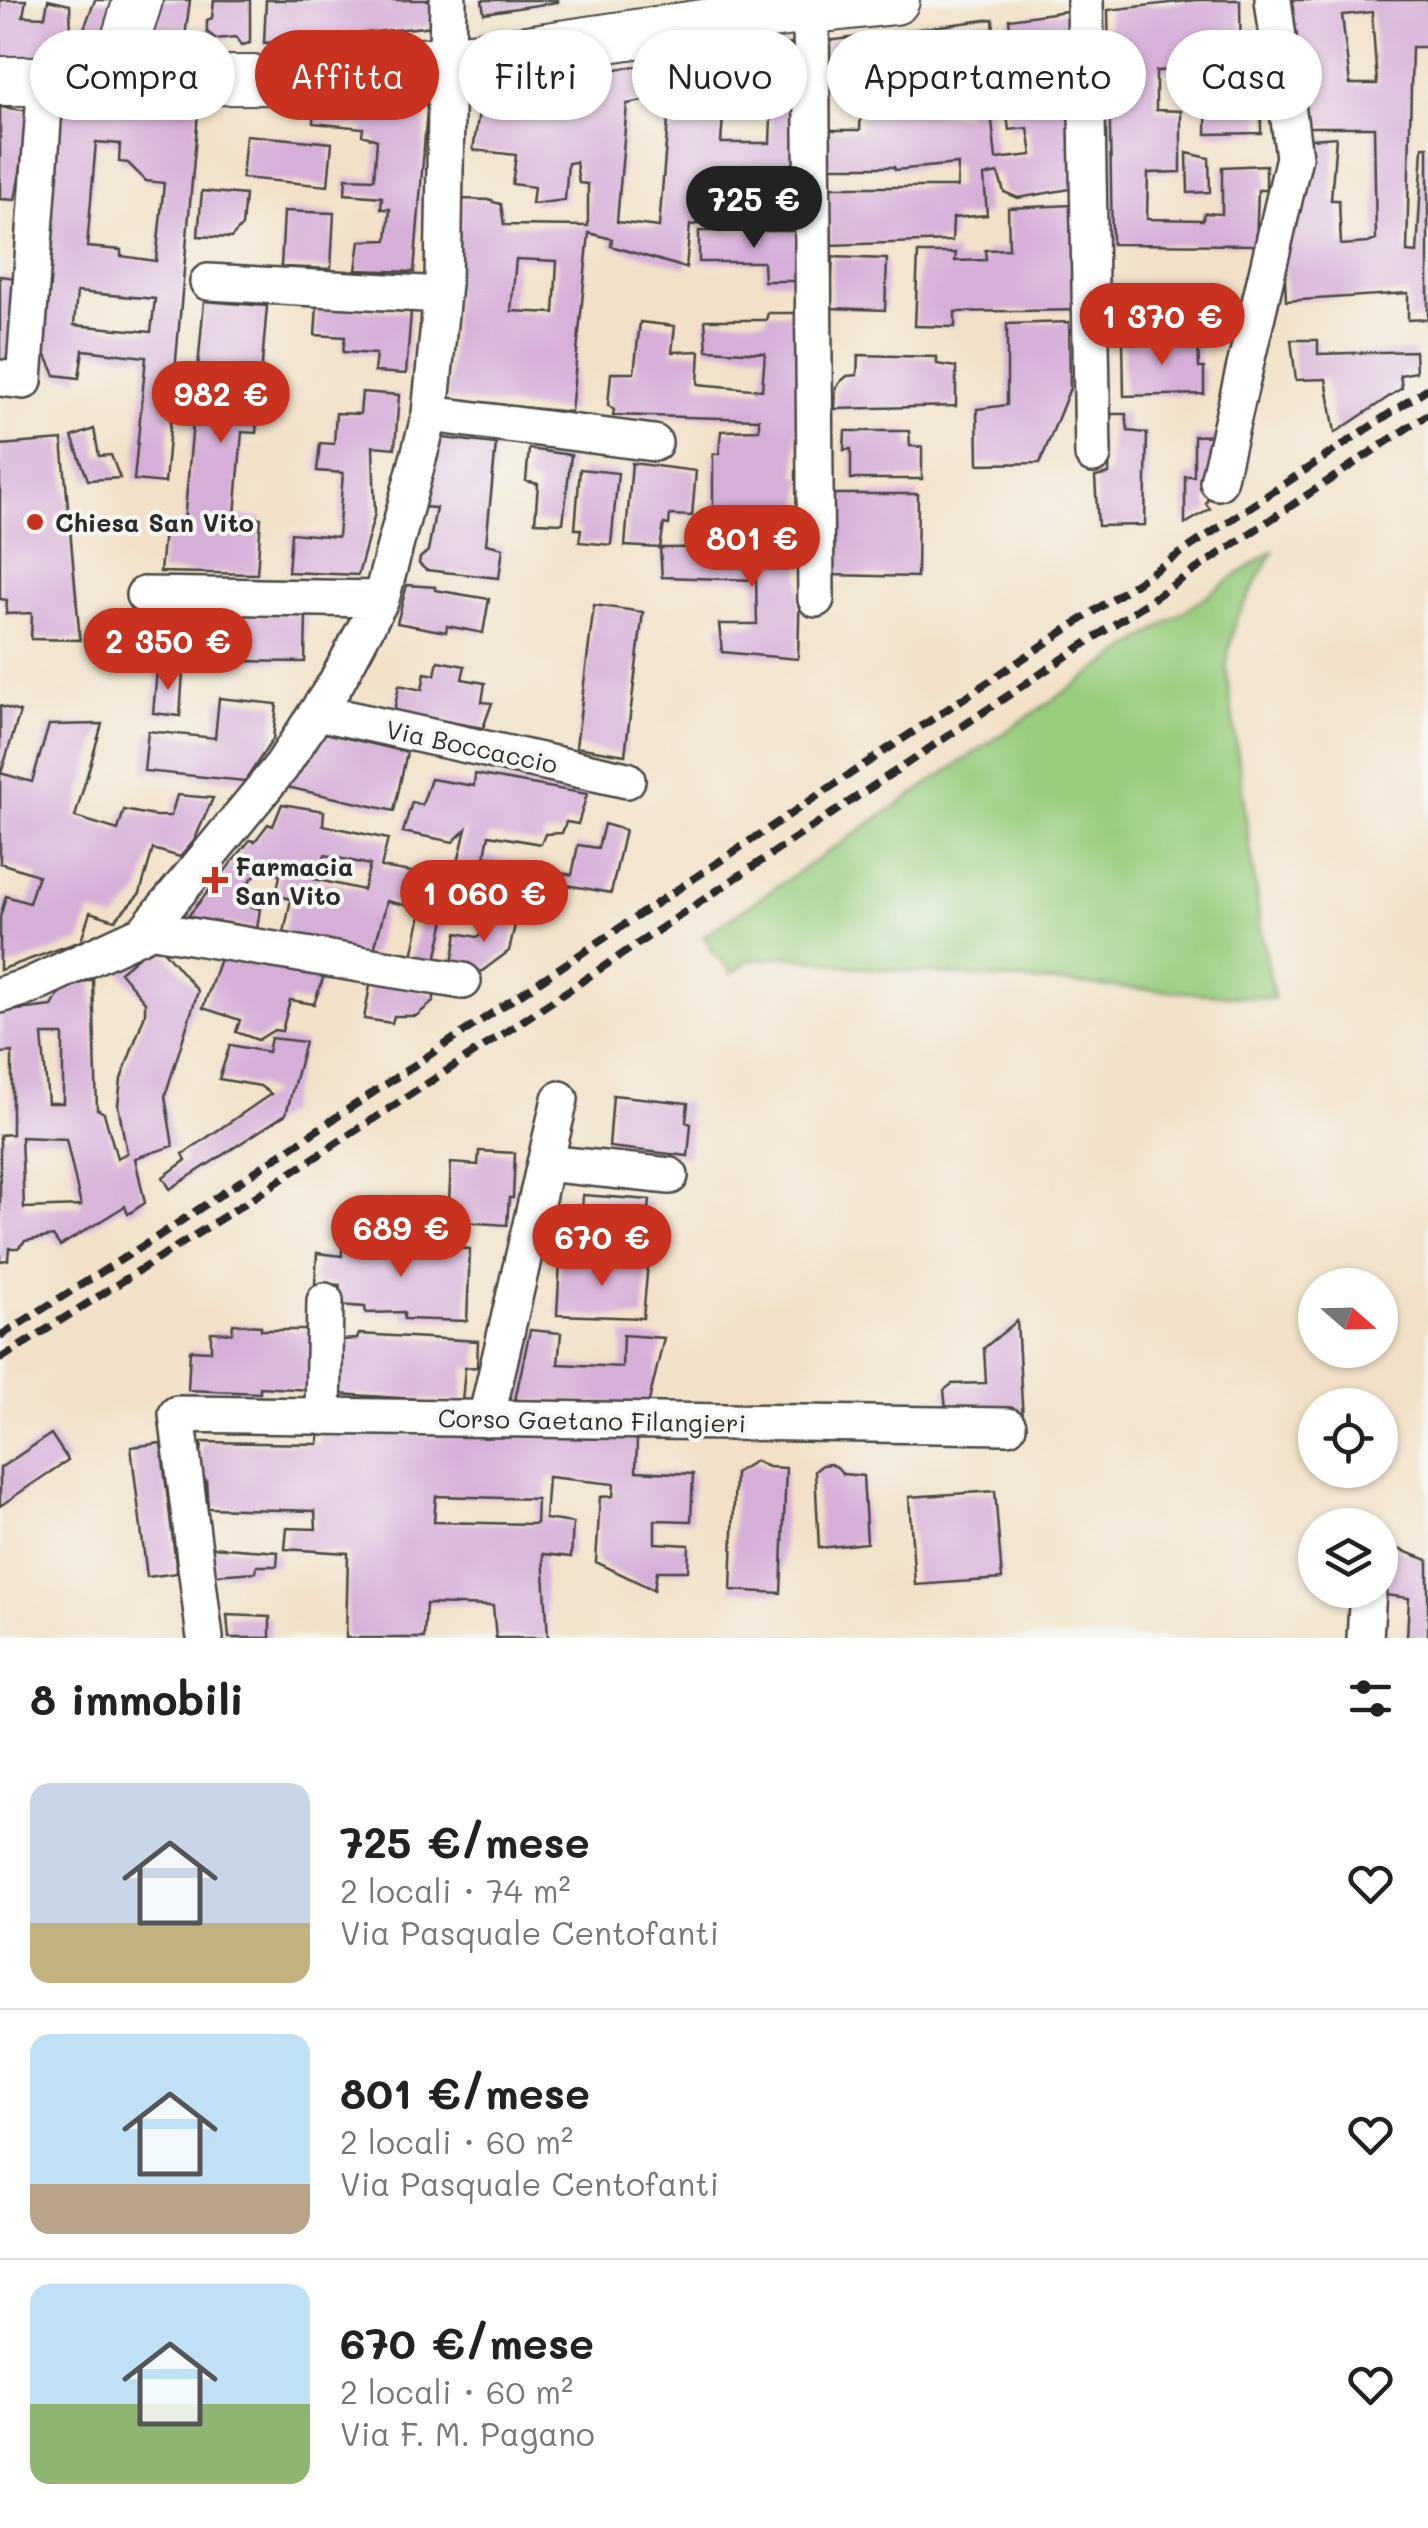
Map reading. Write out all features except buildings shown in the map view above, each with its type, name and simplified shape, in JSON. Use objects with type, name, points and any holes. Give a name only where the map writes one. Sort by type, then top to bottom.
[{"type":"street","points":[[129,30],[138,0]]},
{"type":"street","points":[[0,995],[28,986],[148,929],[281,768],[336,683],[381,599],[430,414],[442,295],[448,0]]},
{"type":"street","points":[[235,80],[285,80],[895,0]]},
{"type":"street","points":[[1085,0],[1093,455]]},
{"type":"street","points":[[1218,482],[1294,158],[1272,0]]},
{"type":"street","points":[[811,9],[816,600]]},
{"type":"street","points":[[12,380],[23,81]]},
{"type":"street","points":[[208,282],[442,295]]},
{"type":"street","points":[[430,414],[654,443]]},
{"type":"street","points":[[144,595],[381,599]]},
{"type":"street","name":"Via Boccaccio","points":[[317,712],[627,780]]},
{"type":"street","points":[[148,929],[463,982]]},
{"type":"street","points":[[486,1419],[560,1099]]},
{"type":"street","points":[[545,1164],[670,1176]]},
{"type":"street","points":[[323,1416],[325,1302]]},
{"type":"street","name":"Corso Gaetano Filangieri","points":[[205,1638],[177,1414],[1008,1426]]},
{"type":"street","points":[[1366,1638],[1367,1608]]},
{"type":"green space","points":[[1274,550],[1235,621],[1226,666],[1260,925],[1274,999],[864,968],[788,956],[747,961],[733,973],[712,950],[704,936]]},
{"type":"railway","points":[[0,1336],[154,1239],[1428,388]]},
{"type":"railway","points":[[0,1359],[527,1018],[1428,414]]},
{"type":"place","name":"Chiesa San Vito","points":[[35,522]]},
{"type":"place","name":"Farmacia San Vito","points":[[215,880]]}]
